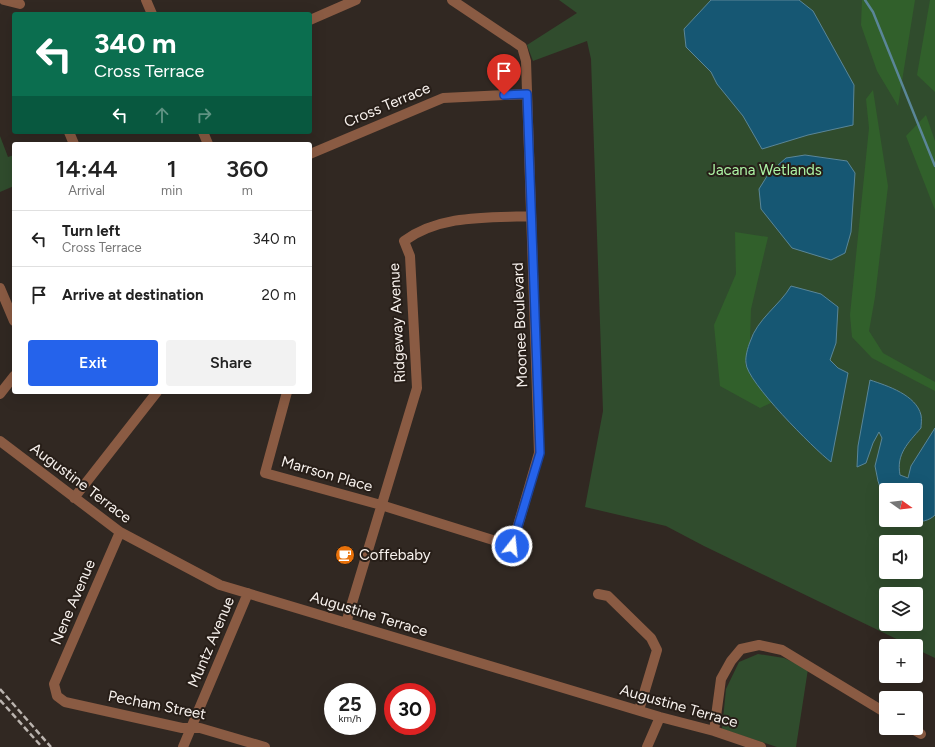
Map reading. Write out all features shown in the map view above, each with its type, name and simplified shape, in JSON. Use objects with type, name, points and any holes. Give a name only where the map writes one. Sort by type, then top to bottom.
[{"type":"street","points":[[4,0],[20,6]]},
{"type":"street","points":[[146,0],[151,12]]},
{"type":"street","points":[[312,19],[356,0]]},
{"type":"street","name":"Moonee Boulevard","points":[[381,505],[512,546],[540,453],[526,61],[522,47],[452,0]]},
{"type":"street","name":"Cross Terrace","points":[[312,153],[443,98],[527,94]]},
{"type":"street","name":"Ridgeway Avenue","points":[[346,623],[416,388],[410,256],[404,241],[429,229],[460,219],[531,216]]},
{"type":"street","points":[[0,288],[12,316]]},
{"type":"street","points":[[0,394],[12,379]]},
{"type":"street","points":[[74,498],[155,394]]},
{"type":"street","name":"Marrson Place","points":[[287,394],[264,473],[381,505]]},
{"type":"street","name":"Augustine Terrace","points":[[1,444],[120,532],[220,585],[660,717],[714,731],[761,747]]},
{"type":"street","name":"Nene Avenue","points":[[54,684],[120,532]]},
{"type":"street","name":"Muntz Avenue","points":[[183,747],[248,593]]},
{"type":"street","points":[[598,594],[608,596],[651,638],[657,650],[639,710]]},
{"type":"street","points":[[714,731],[721,680],[731,661],[741,649],[759,645],[782,650],[879,709]]},
{"type":"street","name":"Pecham Street","points":[[54,684],[57,696],[65,702],[182,728],[200,728],[265,747]]},
{"type":"street","points":[[647,747],[660,717]]},
{"type":"green space","name":"Jacana Wetlands","points":[[559,0],[935,0],[935,658],[923,652],[923,639],[897,639],[880,631],[923,631],[923,587],[879,587],[879,631],[704,546],[666,526],[585,507],[603,411],[591,59],[587,41],[533,61],[527,45],[577,13]]},
{"type":"green space","points":[[862,0],[915,0],[898,106],[877,71],[861,25]]},
{"type":"green space","points":[[930,0],[935,0],[935,92],[917,75]]},
{"type":"green space","points":[[873,90],[888,186],[875,297],[869,331],[883,353],[935,382],[935,391],[872,358],[852,337],[850,315],[869,128],[866,99]]},
{"type":"green space","points":[[926,115],[935,141],[935,210],[906,136]]},
{"type":"green space","points":[[0,136],[8,157],[12,156],[12,187],[0,192]]},
{"type":"green space","points":[[735,232],[768,237],[751,309],[750,341],[745,364],[756,383],[773,402],[760,408],[720,386],[714,325],[736,274]]},
{"type":"green space","points":[[758,654],[784,658],[808,669],[796,747],[777,747],[722,729],[726,689],[739,662]]},
{"type":"water","points":[[711,0],[799,0],[813,11],[854,85],[853,125],[808,135],[762,149],[743,116],[717,84],[711,72],[686,47],[684,29]]},
{"type":"water","points":[[805,155],[847,161],[855,173],[851,232],[845,253],[831,260],[792,248],[761,209],[759,189],[769,173],[786,158]]},
{"type":"water","points":[[791,286],[821,294],[838,307],[836,343],[830,360],[838,368],[848,373],[831,462],[797,430],[768,399],[749,372],[746,363],[748,349],[753,334],[763,319],[781,300]]},
{"type":"water","points":[[870,380],[893,388],[913,402],[921,415],[921,428],[901,455],[899,468],[900,475],[908,478],[911,466],[935,428],[935,515],[923,521],[923,483],[879,484],[875,466],[882,438],[879,432],[873,443],[866,463],[857,467],[858,446]]},
{"type":"waterway","points":[[865,0],[873,12],[935,166]]},
{"type":"railway","points":[[0,689],[51,747]]},
{"type":"railway","points":[[0,700],[42,747]]},
{"type":"place","name":"Coffebaby","points":[[345,555]]},
{"type":"route","points":[[504,95],[527,94],[540,453],[512,546]]}]
